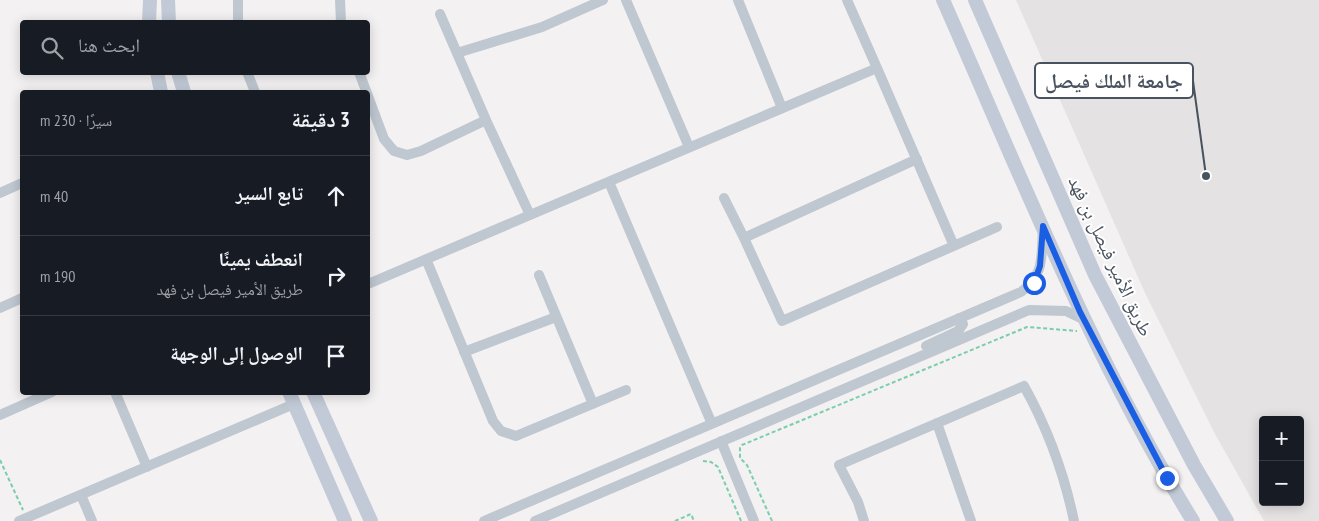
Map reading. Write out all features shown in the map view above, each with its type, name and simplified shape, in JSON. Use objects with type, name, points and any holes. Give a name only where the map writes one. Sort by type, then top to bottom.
[{"type":"main road","points":[[148,20],[150,0]]},
{"type":"main road","points":[[168,0],[168,20]]},
{"type":"main road","points":[[943,0],[1085,320],[1167,478],[1193,521]]},
{"type":"main road","name":"طريق الأمير فيصل بن فهد","points":[[975,0],[1095,275],[1194,465],[1227,521]]},
{"type":"main road","points":[[158,75],[161,90]]},
{"type":"main road","points":[[179,75],[183,90]]},
{"type":"main road","points":[[314,395],[371,521]]},
{"type":"main road","points":[[292,398],[345,521]]},
{"type":"street","points":[[238,0],[238,20]]},
{"type":"street","points":[[340,0],[340,20]]},
{"type":"street","points":[[457,53],[542,27],[603,0]]},
{"type":"street","points":[[626,0],[690,147]]},
{"type":"street","points":[[738,0],[782,108]]},
{"type":"street","points":[[847,0],[954,246]]},
{"type":"street","points":[[440,14],[530,215]]},
{"type":"street","points":[[370,283],[877,68]]},
{"type":"street","points":[[248,75],[254,90]]},
{"type":"street","points":[[360,75],[364,90]]},
{"type":"street","points":[[370,105],[384,139],[394,152],[407,155],[421,151],[486,120]]},
{"type":"street","points":[[744,238],[917,159]]},
{"type":"street","points":[[609,182],[712,424]]},
{"type":"street","points":[[0,193],[20,184]]},
{"type":"street","points":[[724,198],[782,321],[997,227]]},
{"type":"street","points":[[484,521],[1021,292],[1034,283],[1040,266],[1043,226]]},
{"type":"street","points":[[426,259],[493,421],[501,432],[516,436],[626,390]]},
{"type":"street","points":[[539,275],[593,404]]},
{"type":"street","points":[[0,308],[20,299]]},
{"type":"street","points":[[535,521],[1029,310],[1066,311],[1085,320]]},
{"type":"street","points":[[464,352],[556,317]]},
{"type":"street","points":[[910,360],[924,347],[958,331],[963,324],[959,318]]},
{"type":"street","points":[[864,521],[858,502],[839,465],[1024,386],[1045,425],[1068,490],[1074,521]]},
{"type":"street","points":[[0,415],[45,395]]},
{"type":"street","points":[[116,395],[147,467]]},
{"type":"street","points":[[23,519],[147,467],[292,398]]},
{"type":"street","points":[[937,423],[971,521]]},
{"type":"street","points":[[721,441],[754,521]]},
{"type":"street","points":[[81,495],[92,521]]},
{"type":"path","points":[[742,445],[740,448],[740,458],[750,472],[772,521]]},
{"type":"path","points":[[0,460],[23,519]]},
{"type":"path","points":[[695,464],[704,460],[718,467],[741,521]]},
{"type":"path","points":[[675,521],[691,514],[694,521]]},
{"type":"shaded area","points":[[1016,0],[1319,0],[1319,521],[1264,521],[1215,434],[1145,293]]},
{"type":"place","name":"جامعة الملك فيصل","points":[[1206,176]]},
{"type":"route","points":[[1034,283],[1040,266],[1043,226],[1080,312],[1167,478]]}]
